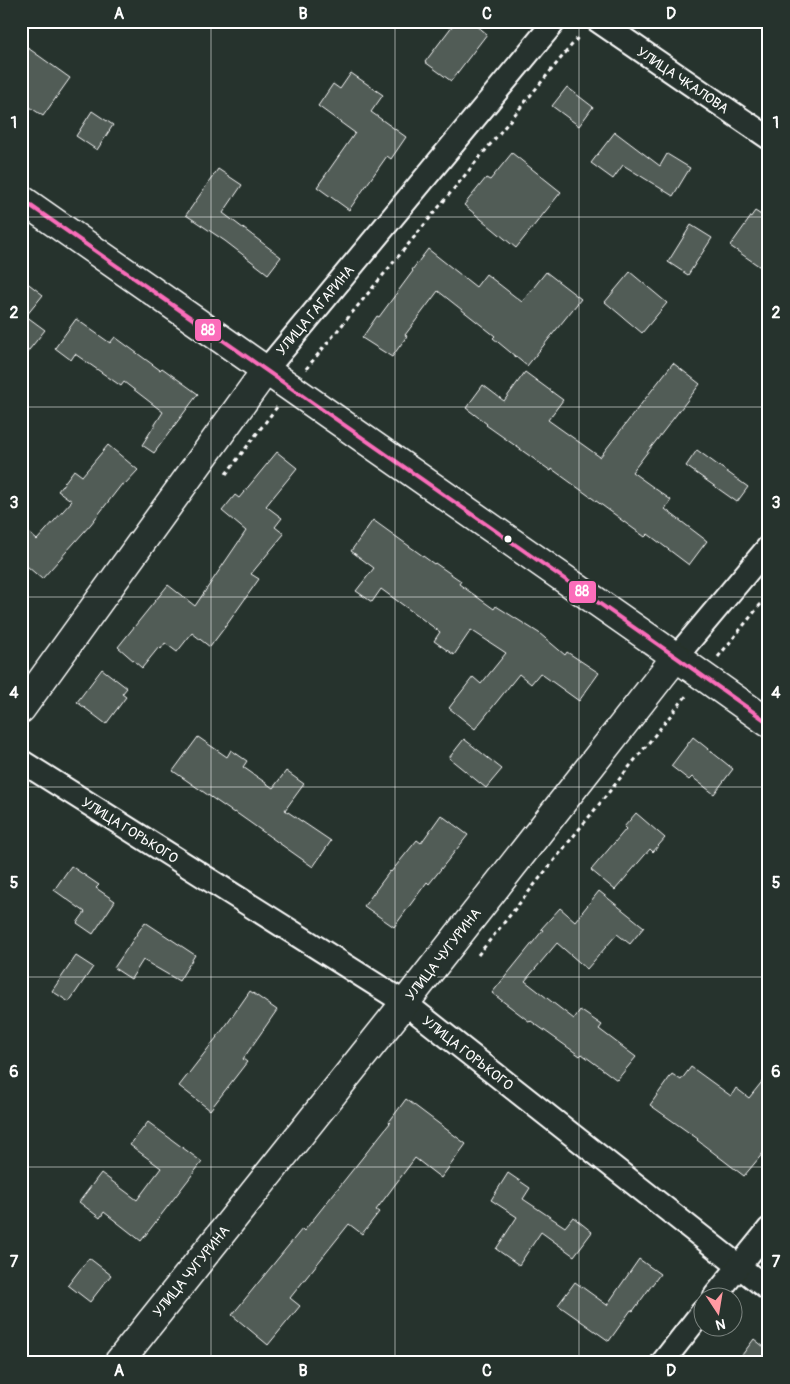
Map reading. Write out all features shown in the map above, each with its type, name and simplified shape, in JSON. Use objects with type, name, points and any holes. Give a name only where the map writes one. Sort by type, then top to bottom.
[{"type":"street","name":"УЛИЦА ГАГАРИНА","points":[[21,709],[266,370],[555,21]]},
{"type":"street","name":"УЛИЦА ЧКАЛОВА","points":[[598,21],[769,138]]},
{"type":"street","points":[[21,199],[769,723]]},
{"type":"street","name":"УЛИЦА ЧУГУРИНА","points":[[118,1363],[405,1003],[676,657],[769,546]]},
{"type":"street","name":"УЛИЦА ГОРЬКОГО","points":[[21,761],[405,1003],[769,1290]]},
{"type":"street","points":[[723,1286],[769,1228]]},
{"type":"street","points":[[662,1363],[692,1325]]},
{"type":"building","points":[[456,21],[471,21],[487,34],[451,81],[425,62]]},
{"type":"building","points":[[21,43],[70,78],[43,116],[21,101]]},
{"type":"building","points":[[351,73],[383,95],[371,112],[406,137],[391,159],[387,156],[349,210],[317,187],[355,133],[318,106],[333,84],[340,89]]},
{"type":"building","points":[[567,87],[593,107],[579,126],[552,106]]},
{"type":"building","points":[[92,111],[113,125],[97,150],[76,136]]},
{"type":"building","points":[[615,132],[660,166],[667,154],[690,168],[673,196],[623,165],[613,179],[591,163]]},
{"type":"building","points":[[512,153],[561,192],[516,248],[464,205],[486,178],[490,180]]},
{"type":"building","points":[[218,169],[242,185],[223,213],[281,257],[268,274],[225,241],[186,215]]},
{"type":"building","points":[[755,211],[769,220],[769,273],[730,246]]},
{"type":"building","points":[[691,225],[712,238],[688,275],[668,262]]},
{"type":"building","points":[[428,249],[476,287],[486,274],[522,302],[546,272],[581,299],[527,366],[493,338],[495,336],[438,291],[405,335],[407,336],[392,357],[362,338]]},
{"type":"building","points":[[630,272],[667,303],[642,333],[605,302]]},
{"type":"building","points":[[21,278],[43,295],[26,316],[45,330],[21,360]]},
{"type":"building","points":[[76,319],[110,343],[115,337],[160,370],[162,368],[198,394],[154,453],[142,445],[163,412],[124,382],[121,386],[75,354],[71,360],[55,348]]},
{"type":"building","points":[[673,363],[700,384],[632,472],[671,500],[665,509],[707,541],[689,565],[648,534],[645,537],[552,469],[551,471],[486,425],[466,408],[483,385],[504,401],[525,372],[563,400],[548,420],[600,457]]},
{"type":"building","points":[[108,445],[138,470],[124,485],[122,484],[91,524],[42,579],[21,561],[21,526],[37,540],[72,501],[58,491],[74,470],[82,476]]},
{"type":"building","points":[[697,450],[748,487],[737,502],[686,466]]},
{"type":"building","points":[[277,452],[297,468],[266,506],[282,518],[275,527],[284,534],[251,574],[259,579],[210,647],[192,633],[177,652],[165,643],[161,649],[159,647],[142,668],[118,647],[168,585],[195,606],[246,531],[222,511],[235,495],[239,498]]},
{"type":"building","points":[[373,520],[461,581],[459,584],[494,609],[496,606],[539,633],[565,655],[567,652],[599,673],[579,701],[540,673],[531,684],[519,674],[475,729],[449,708],[473,677],[481,684],[506,653],[471,630],[454,655],[434,641],[440,632],[381,589],[372,602],[356,591],[374,568],[351,551]]},
{"type":"building","points":[[102,669],[127,688],[122,694],[126,697],[106,724],[77,702]]},
{"type":"building","points":[[198,737],[227,757],[231,750],[247,761],[243,767],[273,788],[286,771],[304,784],[285,810],[331,841],[313,867],[173,771]]},
{"type":"building","points":[[693,737],[733,769],[714,794],[692,777],[689,780],[671,766]]},
{"type":"building","points":[[464,739],[502,769],[486,788],[449,758]]},
{"type":"building","points":[[636,813],[665,838],[653,852],[650,849],[615,890],[591,870],[626,829],[624,827]]},
{"type":"building","points":[[441,815],[468,835],[429,884],[427,882],[394,927],[364,906],[390,871],[417,840],[421,843]]},
{"type":"building","points":[[71,866],[99,885],[96,888],[115,901],[93,934],[77,923],[85,912],[54,890]]},
{"type":"building","points":[[599,891],[644,927],[630,944],[617,934],[587,969],[557,943],[525,981],[574,1019],[580,1010],[602,1025],[599,1029],[636,1057],[617,1080],[582,1054],[580,1056],[530,1022],[492,993],[543,930],[541,929],[560,908],[575,921]]},
{"type":"building","points":[[145,922],[195,955],[179,981],[143,960],[131,979],[114,968]]},
{"type":"building","points":[[76,956],[93,967],[69,1002],[52,991]]},
{"type":"building","points":[[250,991],[277,1010],[243,1059],[247,1062],[210,1110],[179,1086]]},
{"type":"building","points":[[691,1067],[731,1096],[736,1088],[749,1098],[769,1073],[769,1146],[744,1176],[698,1139],[650,1105],[672,1074],[681,1080]]},
{"type":"building","points":[[406,1099],[466,1144],[441,1178],[415,1158],[376,1210],[379,1212],[362,1234],[349,1224],[290,1298],[300,1306],[268,1345],[232,1315],[302,1229],[304,1231],[390,1123]]},
{"type":"building","points":[[148,1122],[202,1162],[141,1241],[104,1212],[100,1218],[79,1202],[101,1173],[137,1200],[161,1168],[130,1145]]},
{"type":"building","points":[[508,1173],[530,1188],[523,1199],[565,1227],[573,1217],[592,1232],[574,1256],[541,1232],[519,1265],[496,1249],[517,1217],[491,1200]]},
{"type":"building","points":[[89,1258],[111,1275],[90,1302],[68,1285]]},
{"type":"building","points":[[639,1259],[660,1274],[609,1341],[558,1305],[575,1282],[607,1305]]},
{"type":"building","points":[[754,1339],[769,1351],[769,1363],[736,1363]]},
{"type":"transit line","name":"88","points":[[21,199],[769,723]]}]
